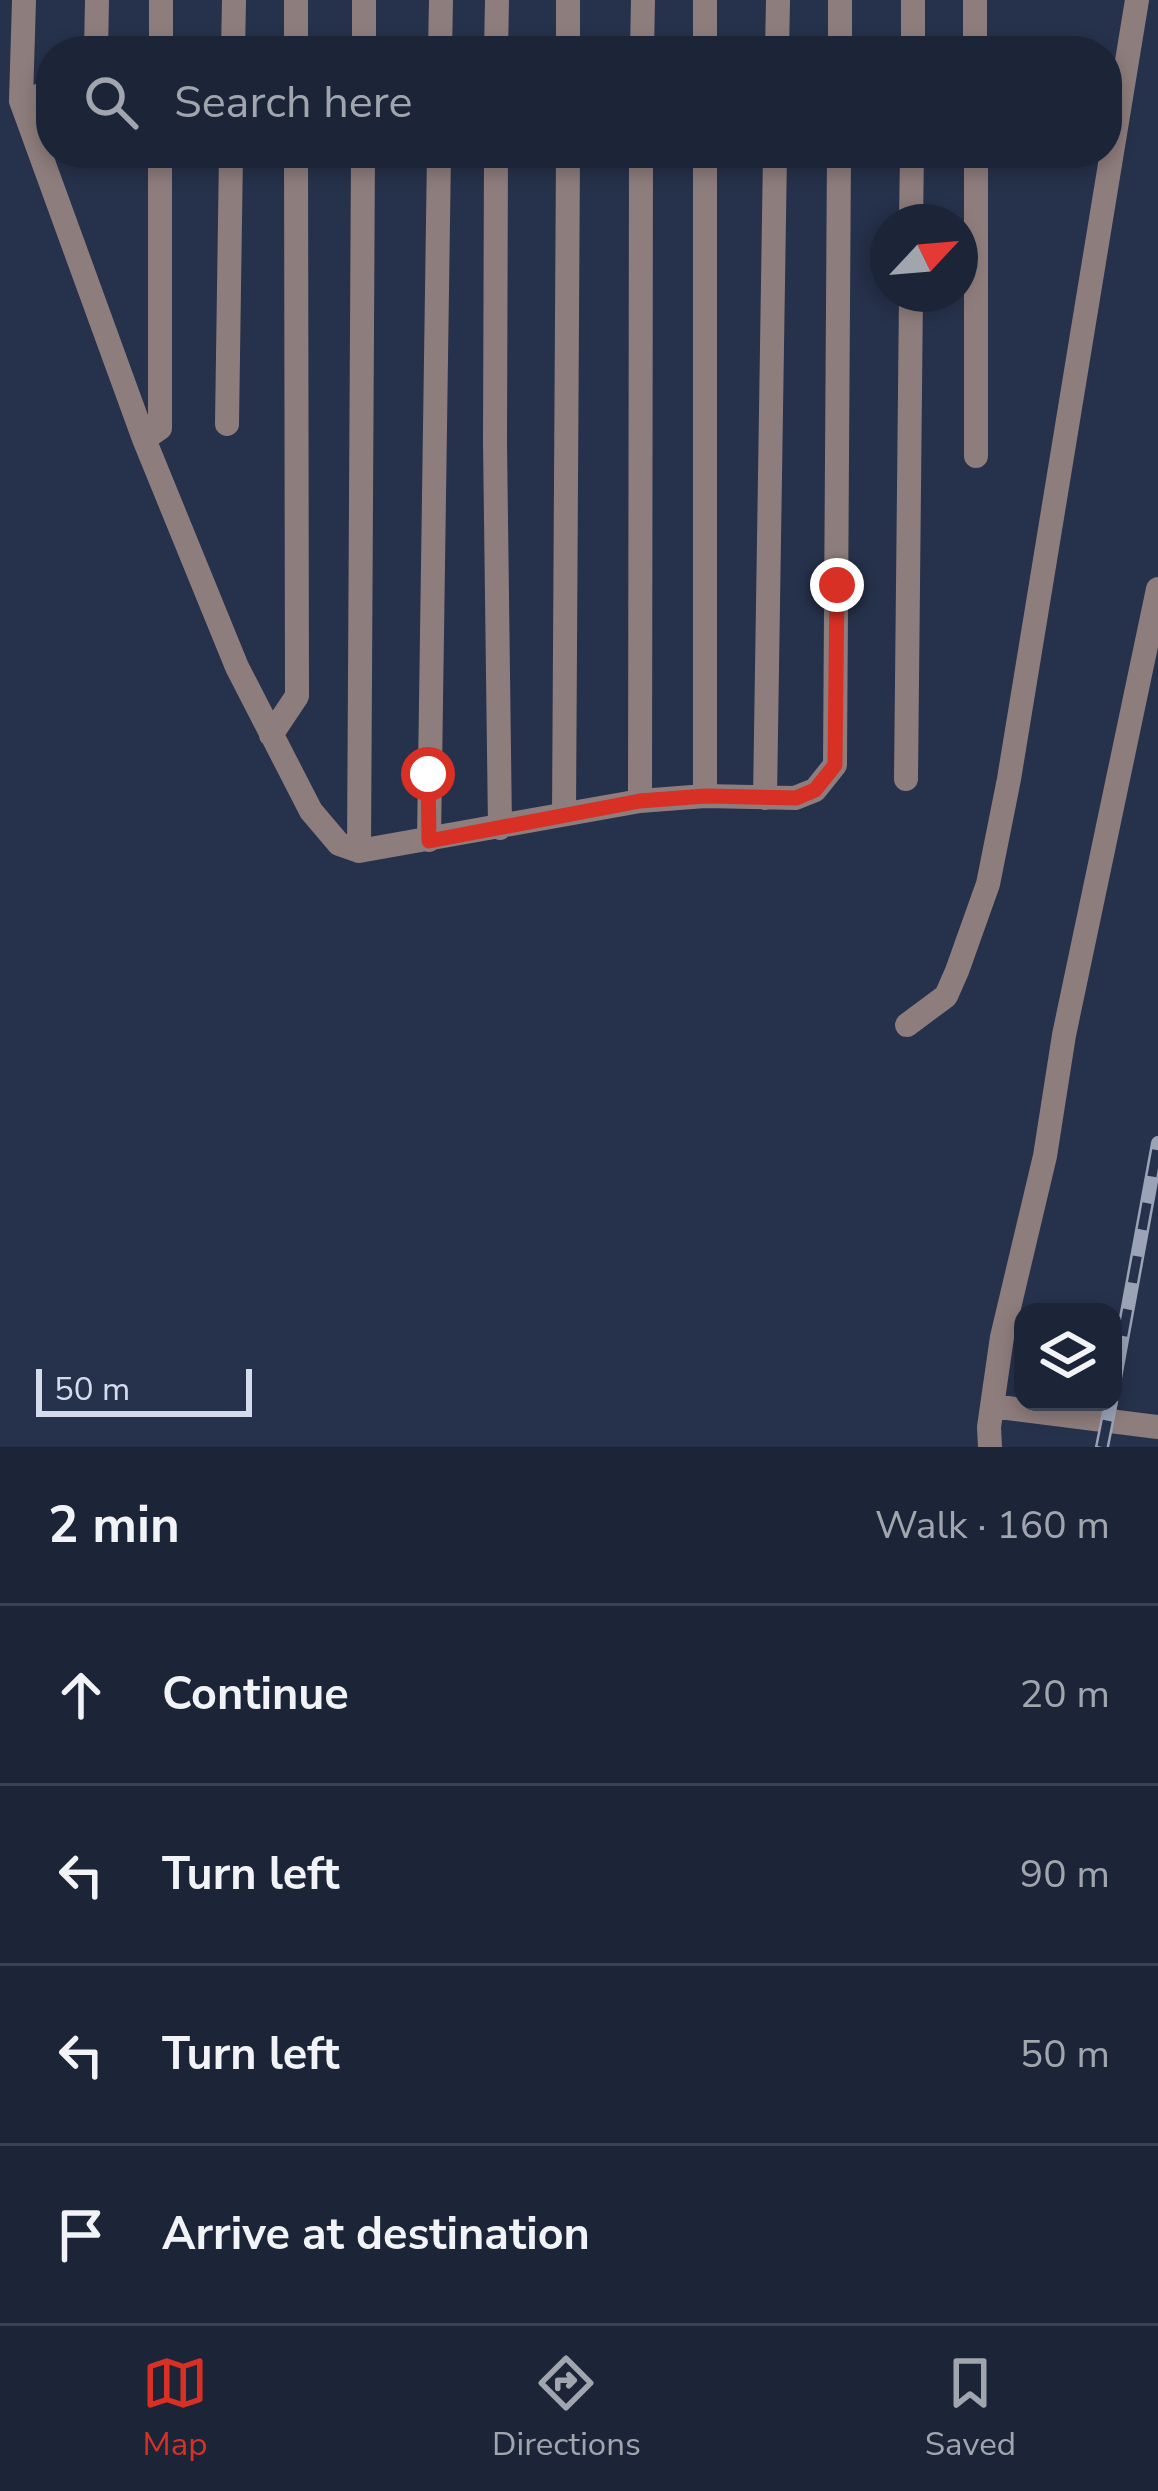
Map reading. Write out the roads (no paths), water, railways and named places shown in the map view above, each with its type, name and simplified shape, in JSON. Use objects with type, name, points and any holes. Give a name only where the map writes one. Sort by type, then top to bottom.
[{"type":"street","points":[[23,0],[21,101],[36,142]]},
{"type":"street","points":[[96,36],[97,0]]},
{"type":"street","points":[[160,0],[160,36]]},
{"type":"street","points":[[233,36],[234,0]]},
{"type":"street","points":[[296,0],[296,36]]},
{"type":"street","points":[[364,0],[364,36]]},
{"type":"street","points":[[440,36],[441,0]]},
{"type":"street","points":[[496,0],[496,36]]},
{"type":"street","points":[[568,0],[568,36]]},
{"type":"street","points":[[642,36],[643,0]]},
{"type":"street","points":[[705,36],[706,0]]},
{"type":"street","points":[[777,36],[778,0]]},
{"type":"street","points":[[840,0],[840,36]]},
{"type":"street","points":[[913,0],[913,36]]},
{"type":"street","points":[[975,0],[975,36]]},
{"type":"street","points":[[1122,91],[1137,0]]},
{"type":"street","points":[[21,101],[36,96]]},
{"type":"street","points":[[45,168],[144,439],[237,667],[311,811],[339,844],[359,851],[640,801],[705,796],[796,798],[815,790],[835,765],[839,168]]},
{"type":"street","points":[[144,439],[160,428],[160,168]]},
{"type":"street","points":[[226,424],[232,168]]},
{"type":"street","points":[[272,735],[296,697],[296,168]]},
{"type":"street","points":[[359,851],[363,168]]},
{"type":"street","points":[[429,841],[439,168]]},
{"type":"street","points":[[496,168],[500,828]]},
{"type":"street","points":[[564,814],[568,168]]},
{"type":"street","points":[[640,801],[641,168]]},
{"type":"street","points":[[705,168],[705,796]]},
{"type":"street","points":[[765,798],[775,168]]},
{"type":"street","points":[[911,204],[912,168]]},
{"type":"street","points":[[976,168],[976,456]]},
{"type":"street","points":[[907,1025],[946,996],[988,884],[1109,168]]},
{"type":"street","points":[[906,779],[910,312]]},
{"type":"street","points":[[991,1447],[1002,1337],[1045,1156],[1064,1035],[1158,589]]},
{"type":"street","points":[[992,1406],[1158,1427]]},
{"type":"railway","points":[[1122,1340],[1158,1143]]},
{"type":"railway","points":[[1102,1447],[1109,1411]]}]
